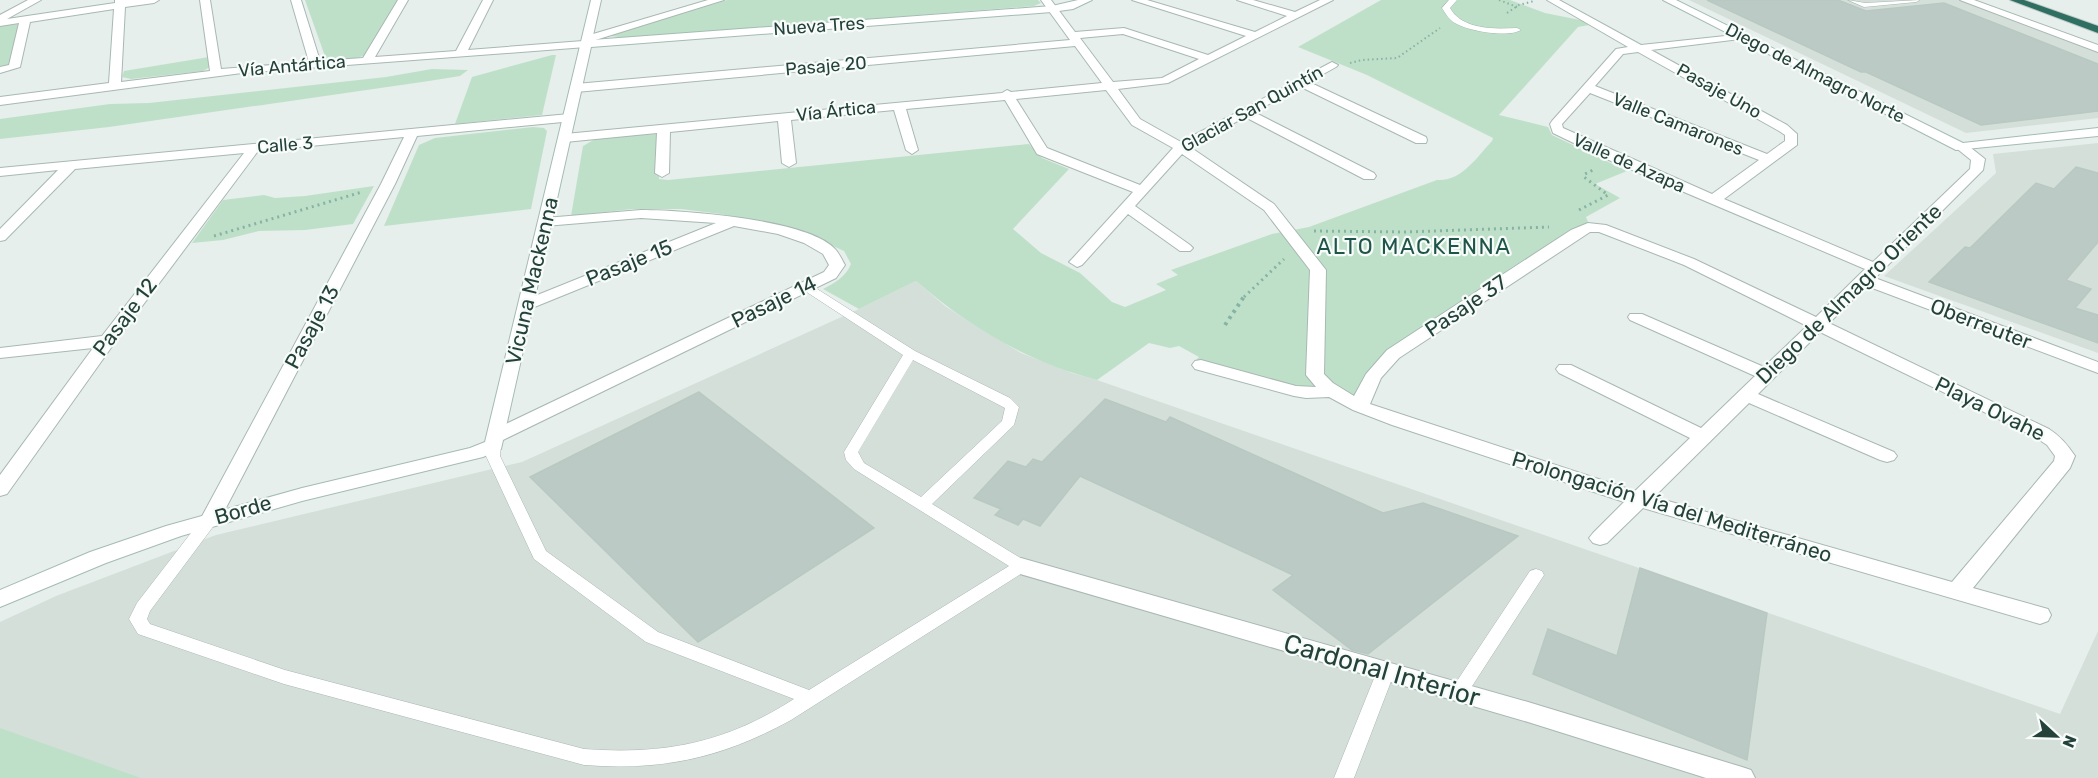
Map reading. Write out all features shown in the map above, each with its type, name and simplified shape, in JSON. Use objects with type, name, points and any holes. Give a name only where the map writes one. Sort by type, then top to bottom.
[{"type":"highway","points":[[2015,0],[2098,30]]},
{"type":"highway","points":[[2042,0],[2098,20]]},
{"type":"street","points":[[0,21],[36,0]]},
{"type":"street","points":[[0,21],[154,0]]},
{"type":"street","points":[[205,0],[216,73]]},
{"type":"street","points":[[296,0],[315,64]]},
{"type":"street","points":[[368,60],[403,0]]},
{"type":"street","points":[[461,52],[488,0]]},
{"type":"street","name":"Vicuna Mackenna","points":[[495,441],[596,0]]},
{"type":"street","points":[[586,42],[704,2],[719,0]]},
{"type":"street","points":[[1049,4],[1069,7],[1088,0]]},
{"type":"street","points":[[1137,0],[1257,36]]},
{"type":"street","points":[[1242,0],[1297,16]]},
{"type":"street","name":"Vía Ártica","points":[[565,138],[1007,94],[1164,81],[1328,0]]},
{"type":"street","points":[[1534,1],[1547,0]]},
{"type":"street","name":"Pasaje Uno","points":[[1552,0],[1639,46],[1791,134],[1792,142],[1713,200]]},
{"type":"street","name":"Diego de Almagro Norte","points":[[1668,0],[1961,147]]},
{"type":"street","points":[[1965,0],[2098,50]]},
{"type":"street","points":[[115,85],[120,3]]},
{"type":"street","points":[[1049,4],[1073,40],[1136,122],[1180,147],[1269,207],[1303,248]]},
{"type":"street","name":"Nueva Tres","points":[[586,42],[1049,4]]},
{"type":"street","points":[[0,70],[14,67],[25,19]]},
{"type":"street","name":"Pasaje 20","points":[[576,88],[1073,40],[1124,31],[1209,59]]},
{"type":"street","name":"Valle de Azapa","points":[[1740,36],[1639,46],[1620,51],[1556,124],[1557,130],[1713,200],[1869,274]]},
{"type":"street","name":"Vía Antártica","points":[[0,101],[216,73],[586,42]]},
{"type":"street","name":"Glaciar San Quintín","points":[[1077,262],[1180,147],[1327,67]]},
{"type":"street","points":[[1300,82],[1421,140]]},
{"type":"street","name":"Valle Camarones","points":[[1589,88],[1768,159]]},
{"type":"street","points":[[1007,94],[1042,151],[1141,190]]},
{"type":"street","points":[[899,105],[912,150]]},
{"type":"street","points":[[1245,112],[1369,176]]},
{"type":"street","points":[[784,116],[789,163]]},
{"type":"street","name":"Calle 3","points":[[0,172],[569,118]]},
{"type":"street","points":[[662,173],[664,128]]},
{"type":"street","points":[[1961,147],[2098,132]]},
{"type":"street","name":"Pasaje 13","points":[[210,520],[388,184],[412,133]]},
{"type":"street","name":"Diego de Almagro Oriente","points":[[1600,538],[1976,170],[1978,159],[1961,147]]},
{"type":"street","name":"Pasaje 12","points":[[0,489],[107,341],[254,148]]},
{"type":"street","points":[[2,234],[71,165]]},
{"type":"street","points":[[1126,206],[1185,248]]},
{"type":"street","name":"Pasaje 14","points":[[495,441],[806,286],[835,270],[837,261],[828,249],[800,236],[732,221],[693,216],[642,214],[545,222]]},
{"type":"street","name":"Pasaje 15","points":[[526,305],[732,221]]},
{"type":"street","points":[[1593,226],[1689,262],[1817,325]]},
{"type":"street","name":"Pasaje 37","points":[[1360,406],[1365,387],[1393,354],[1576,233],[1593,226]]},
{"type":"street","name":"Prolongación Vía del Mediterráneo","points":[[1303,248],[1318,270],[1315,375],[1330,390],[1360,406],[1638,499],[2040,615]]},
{"type":"street","name":"Oberreuter","points":[[1869,274],[2098,368]]},
{"type":"street","points":[[1636,317],[1766,374]]},
{"type":"street","name":"Playa Ovahe","points":[[1817,325],[2042,433],[2054,441],[2065,456],[2063,463],[1957,592]]},
{"type":"street","points":[[0,352],[107,341]]},
{"type":"street","points":[[1201,365],[1294,391],[1305,393],[1330,390]]},
{"type":"street","points":[[1565,369],[1703,437]]},
{"type":"street","points":[[1746,394],[1887,456]]},
{"type":"street","name":"Borde","points":[[0,599],[129,545],[279,500],[476,453],[495,441]]},
{"type":"street","name":"Cardonal Interior","points":[[1021,566],[1459,692],[1742,778]]},
{"type":"lane","points":[[1453,0],[1446,8],[1452,18],[1481,28],[1517,30]]},
{"type":"lane","points":[[1852,0],[1864,5],[1916,0]]},
{"type":"lane","points":[[806,286],[910,354],[1005,401],[1012,407],[1009,422],[922,505]]},
{"type":"lane","points":[[210,520],[143,608],[138,619],[144,629],[284,677],[584,756],[615,760],[648,760],[682,756],[718,747],[752,734],[783,717],[1021,566],[859,466],[853,460],[851,452],[910,354]]},
{"type":"lane","points":[[495,441],[493,456],[540,555],[652,636],[812,698]]},
{"type":"lane","points":[[1459,692],[1536,575]]},
{"type":"lane","points":[[1344,778],[1386,671]]},
{"type":"path","points":[[1499,0],[1517,7]]},
{"type":"path","points":[[1507,14],[1517,7],[1534,1]]},
{"type":"path","points":[[1327,67],[1365,59],[1398,57],[1430,32],[1440,28],[1473,33],[1481,28]]},
{"type":"path","points":[[1593,226],[1582,220],[1578,214],[1580,209],[1608,195],[1583,176],[1616,158]]},
{"type":"path","points":[[182,243],[237,230],[388,184]]},
{"type":"path","points":[[1292,234],[1317,231],[1406,232],[1541,227]]},
{"type":"path","points":[[1226,325],[1240,300],[1283,260],[1303,248]]},
{"type":"shaded area","points":[[1689,0],[1960,0],[2098,53],[2098,118],[1966,133]]},
{"type":"shaded area","points":[[2098,143],[2098,353],[1884,276],[1996,173],[1993,154]]},
{"type":"shaded area","points":[[916,281],[945,306],[1021,353],[1072,373],[2060,714],[2098,631],[2098,778],[0,778],[0,622],[56,596],[216,535],[522,462]]},
{"type":"green space","points":[[305,0],[400,0],[367,55],[336,60],[326,59]]},
{"type":"green space","points":[[727,0],[1038,0],[1041,3],[1034,6],[627,38],[610,36]]},
{"type":"green space","points":[[1381,0],[1510,0],[1545,13],[1585,21],[1589,25],[1578,27],[1499,115],[1548,127],[1552,135],[1627,171],[1595,184],[1620,198],[1586,217],[1588,222],[1471,296],[1369,372],[1361,383],[1355,399],[1318,386],[1287,386],[1196,360],[1199,357],[1179,346],[1170,348],[1149,343],[1097,380],[1047,363],[1001,341],[978,328],[916,281],[859,309],[823,289],[843,276],[851,264],[844,251],[820,240],[721,214],[681,209],[632,209],[571,216],[583,146],[597,138],[657,134],[659,136],[659,179],[668,180],[1029,144],[1042,158],[1069,169],[1013,229],[1041,253],[1080,273],[1112,302],[1125,307],[1166,290],[1156,284],[1178,275],[1171,270],[1272,234],[1309,227],[1437,180],[1454,177],[1468,167],[1492,141],[1493,138],[1367,75],[1298,47]]},
{"type":"green space","points":[[18,24],[10,67],[0,69],[0,26]]},
{"type":"green space","points":[[556,55],[542,115],[455,124],[472,77]]},
{"type":"green space","points":[[209,57],[210,67],[203,71],[131,79],[122,77],[124,71]]},
{"type":"green space","points":[[432,69],[468,70],[460,76],[429,81],[109,127],[0,139],[0,119],[110,104],[149,103],[386,77]]},
{"type":"green space","points":[[533,127],[544,128],[547,131],[531,209],[384,226],[419,145],[435,138]]},
{"type":"green space","points":[[374,186],[353,224],[305,230],[259,231],[223,240],[192,243],[223,200],[264,195],[275,198],[305,196]]},
{"type":"green space","points":[[0,728],[141,778],[0,778]]},
{"type":"building","points":[[1707,0],[1838,0],[1866,11],[1944,3],[2098,64],[2098,111],[1981,125]]},
{"type":"building","points":[[2076,167],[2098,173],[2098,242],[2066,280],[2091,289],[2075,308],[2098,315],[2098,343],[1929,282],[1965,247],[1970,248],[2036,183],[2054,189]]},
{"type":"building","points":[[699,392],[874,528],[698,642],[530,477]]},
{"type":"building","points":[[1105,399],[1166,422],[1170,417],[1383,513],[1423,503],[1518,536],[1368,654],[1352,650],[1273,590],[1293,575],[1080,476],[1040,526],[1023,519],[1018,525],[995,515],[1001,509],[974,498],[1008,461],[1026,467],[1033,459],[1042,462]]},
{"type":"building","points":[[1640,568],[1767,613],[1747,760],[1533,674],[1548,629],[1617,656]]},
{"type":"district","name":"ALTO MACKENNA","points":[[1414,246]]}]
